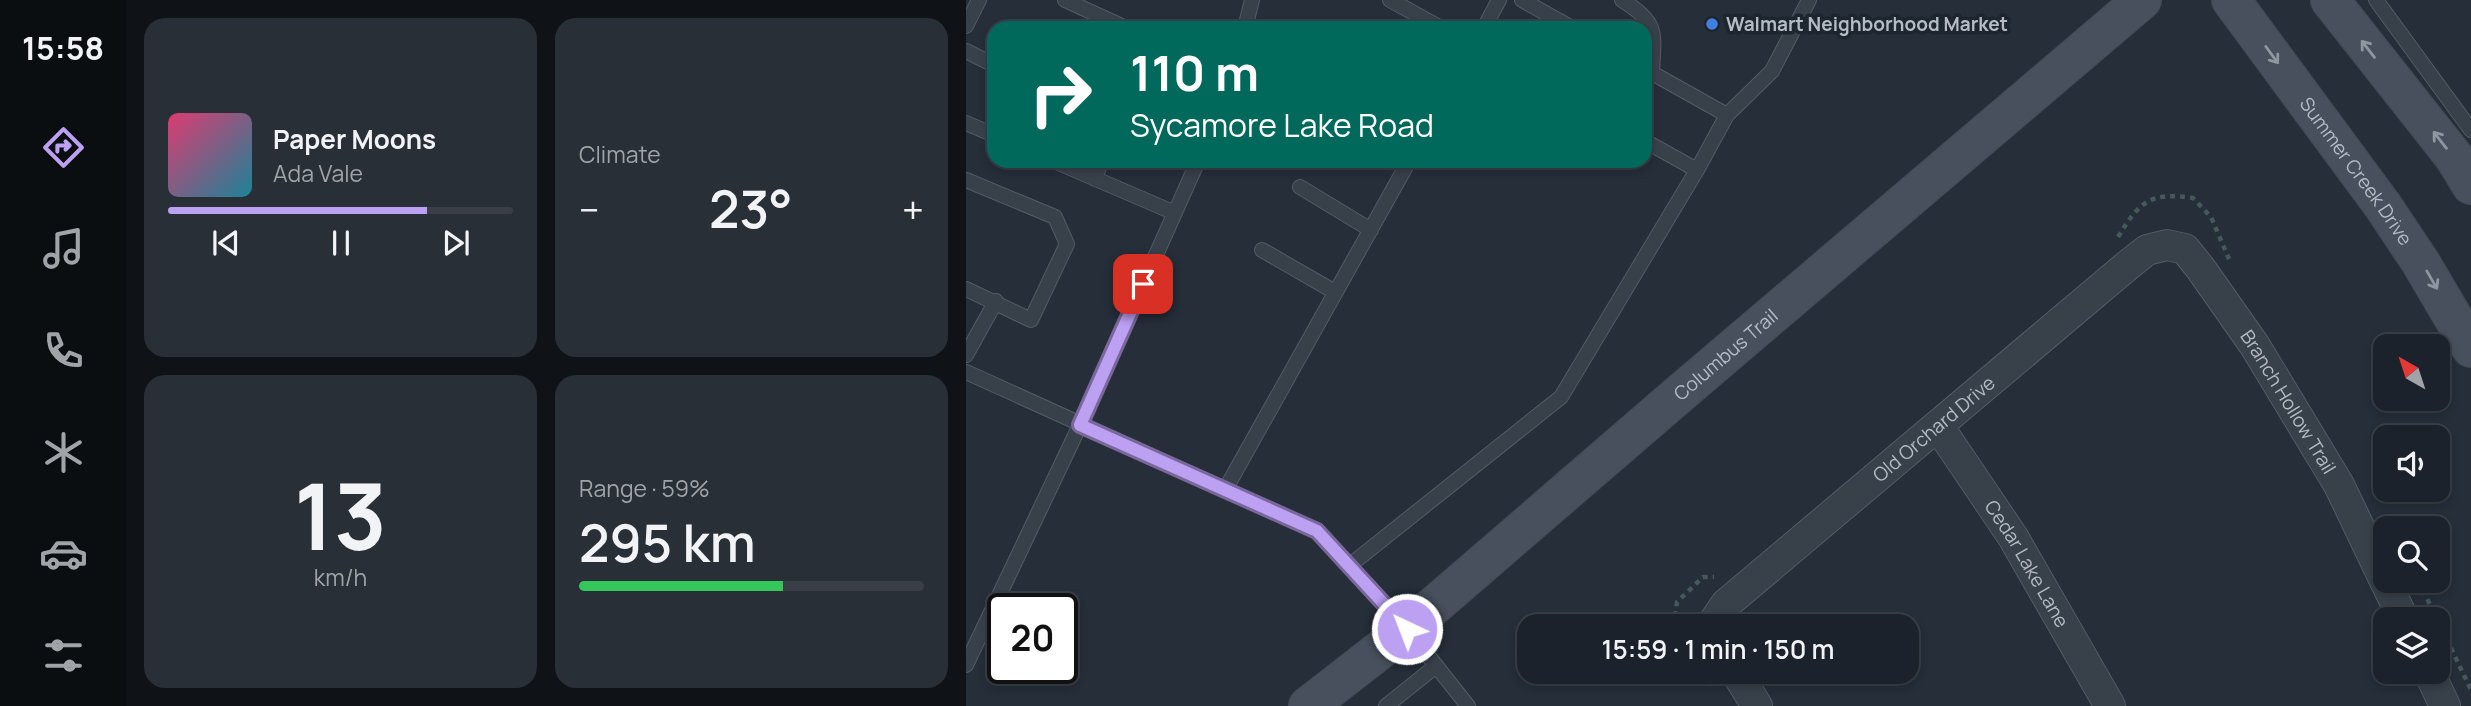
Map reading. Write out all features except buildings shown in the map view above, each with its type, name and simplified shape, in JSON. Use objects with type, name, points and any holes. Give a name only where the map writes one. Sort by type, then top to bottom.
[{"type":"street","name":"Columbus Trail","points":[[1308,706],[1407,629],[2142,0]]},
{"type":"street","name":"Summer Creek Drive","points":[[2231,0],[2383,206],[2421,263],[2471,348]]},
{"type":"street","points":[[2330,0],[2454,158],[2471,185]]},
{"type":"street","name":"Old Orchard Drive","points":[[1719,614],[1726,604],[2137,258],[2147,250],[2167,245]]},
{"type":"street","name":"Branch Hollow Trail","points":[[2167,245],[2185,249],[2255,346],[2339,485],[2373,556]]},
{"type":"street","name":"Cedar Lake Lane","points":[[1938,426],[2013,537],[2110,706]]},
{"type":"street","points":[[1743,684],[1757,706]]},
{"type":"street","points":[[2435,684],[2445,706]]},
{"type":"lane","points":[[966,26],[979,0]]},
{"type":"lane","points":[[1065,0],[1111,21]]},
{"type":"lane","points":[[1390,0],[1428,21]]},
{"type":"lane","points":[[1487,21],[1499,0]]},
{"type":"lane","points":[[1522,0],[1560,21]]},
{"type":"lane","points":[[1622,0],[1644,14],[1648,21]]},
{"type":"lane","points":[[1349,566],[1561,397],[1697,170],[1727,114],[1772,71],[1809,0]]},
{"type":"lane","points":[[2376,0],[2471,130]]},
{"type":"lane","points":[[1245,21],[1246,2]]},
{"type":"lane","points":[[966,51],[987,62]]},
{"type":"lane","points":[[1652,72],[1727,114]]},
{"type":"lane","points":[[966,123],[987,132]]},
{"type":"lane","points":[[1652,145],[1697,170]]},
{"type":"lane","points":[[1070,168],[1175,213]]},
{"type":"lane","points":[[1095,179],[1099,168]]},
{"type":"lane","points":[[968,656],[1080,425],[1195,168]]},
{"type":"lane","points":[[1225,490],[1405,168]]},
{"type":"lane","points":[[966,180],[1055,217],[1067,244],[1031,320],[966,289]]},
{"type":"lane","points":[[1300,187],[1371,230]]},
{"type":"lane","points":[[1262,250],[1335,292]]},
{"type":"lane","points":[[966,355],[996,301]]},
{"type":"lane","points":[[966,372],[1317,531],[1407,629],[1468,706]]},
{"type":"lane","points":[[1386,706],[1436,666]]},
{"type":"path","points":[[2116,241],[2137,209],[2150,200],[2166,194],[2193,198],[2211,217],[2233,268]]},
{"type":"path","points":[[1676,614],[1677,602],[1694,584],[1703,577],[1723,576]]},
{"type":"path","points":[[2450,647],[2471,690]]},
{"type":"place","name":"Walmart Neighborhood Market","points":[[1712,24]]},
{"type":"route","points":[[1143,284],[1080,425],[1317,531],[1407,629]]}]
